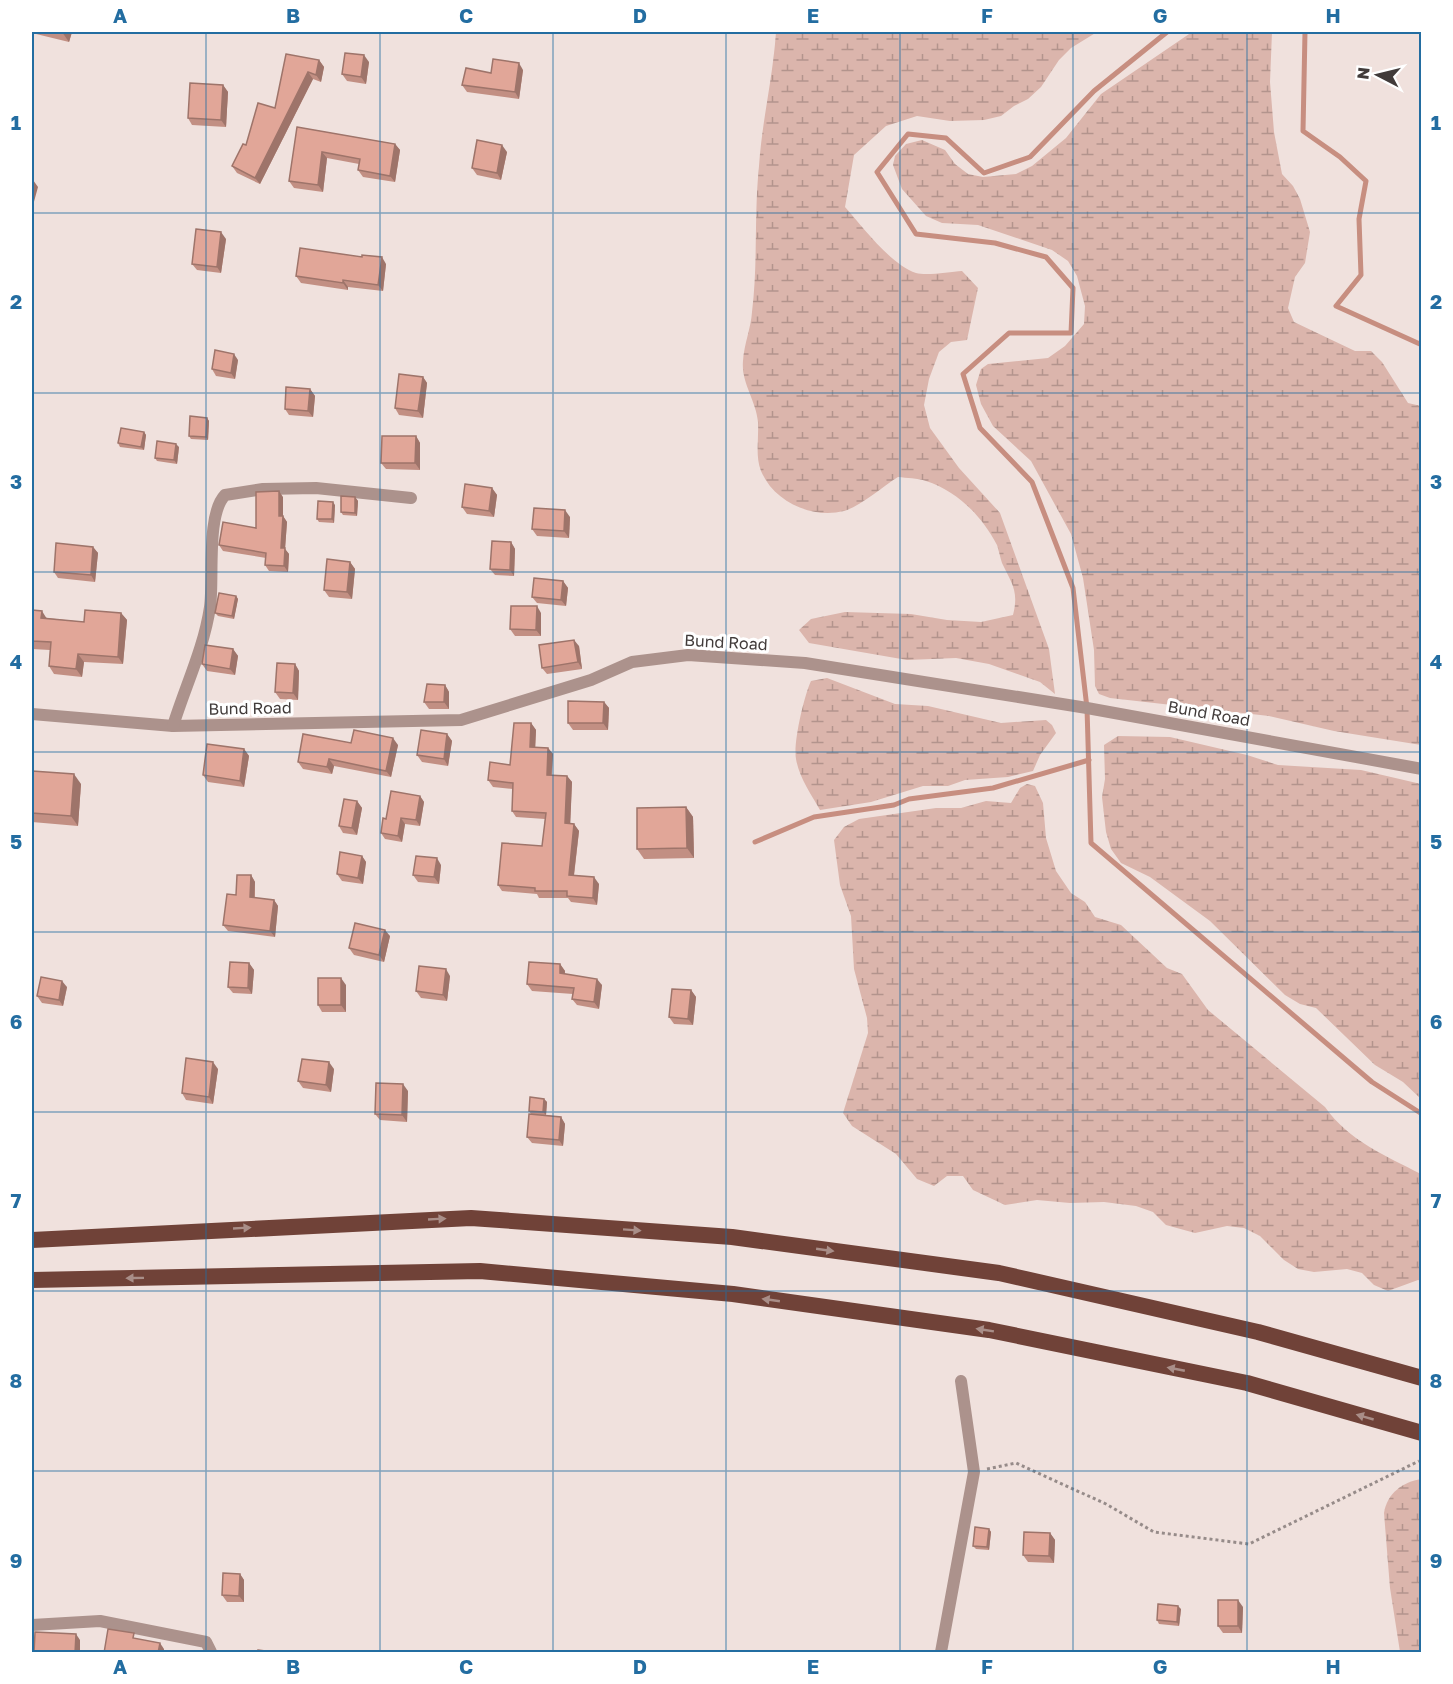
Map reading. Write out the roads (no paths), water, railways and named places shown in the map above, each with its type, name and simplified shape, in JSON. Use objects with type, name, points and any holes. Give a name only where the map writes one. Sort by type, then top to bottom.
[{"type":"highway","points":[[32,1239],[471,1218],[732,1237],[999,1273],[1258,1332],[1422,1378]]},
{"type":"highway","points":[[32,1280],[480,1271],[733,1294],[989,1330],[1247,1383],[1422,1433]]},
{"type":"street","points":[[173,726],[199,650],[210,608],[214,526],[218,506],[225,495],[263,489],[316,488],[411,498]]},
{"type":"street","name":"Bund Road","points":[[32,714],[173,726],[461,720],[591,680],[632,662],[688,655],[805,663],[1087,708],[1422,769]]},
{"type":"street","points":[[941,1653],[974,1472],[961,1381]]},
{"type":"street","points":[[32,1625],[100,1621],[206,1642],[211,1653]]},
{"type":"waterway","points":[[1167,32],[1094,91],[1030,157],[984,173],[946,138],[908,134],[877,172],[916,234],[995,243],[1046,257],[1073,288],[1071,333],[1009,333],[963,374],[980,428],[1032,482],[1073,588],[1087,708],[1091,843],[1372,1082],[1422,1114]]},
{"type":"waterway","points":[[1305,32],[1303,131],[1340,157],[1366,181],[1359,219],[1361,275],[1336,306],[1422,345]]},
{"type":"waterway","points":[[755,842],[814,817],[894,805],[909,799],[993,788],[1089,760]]}]
